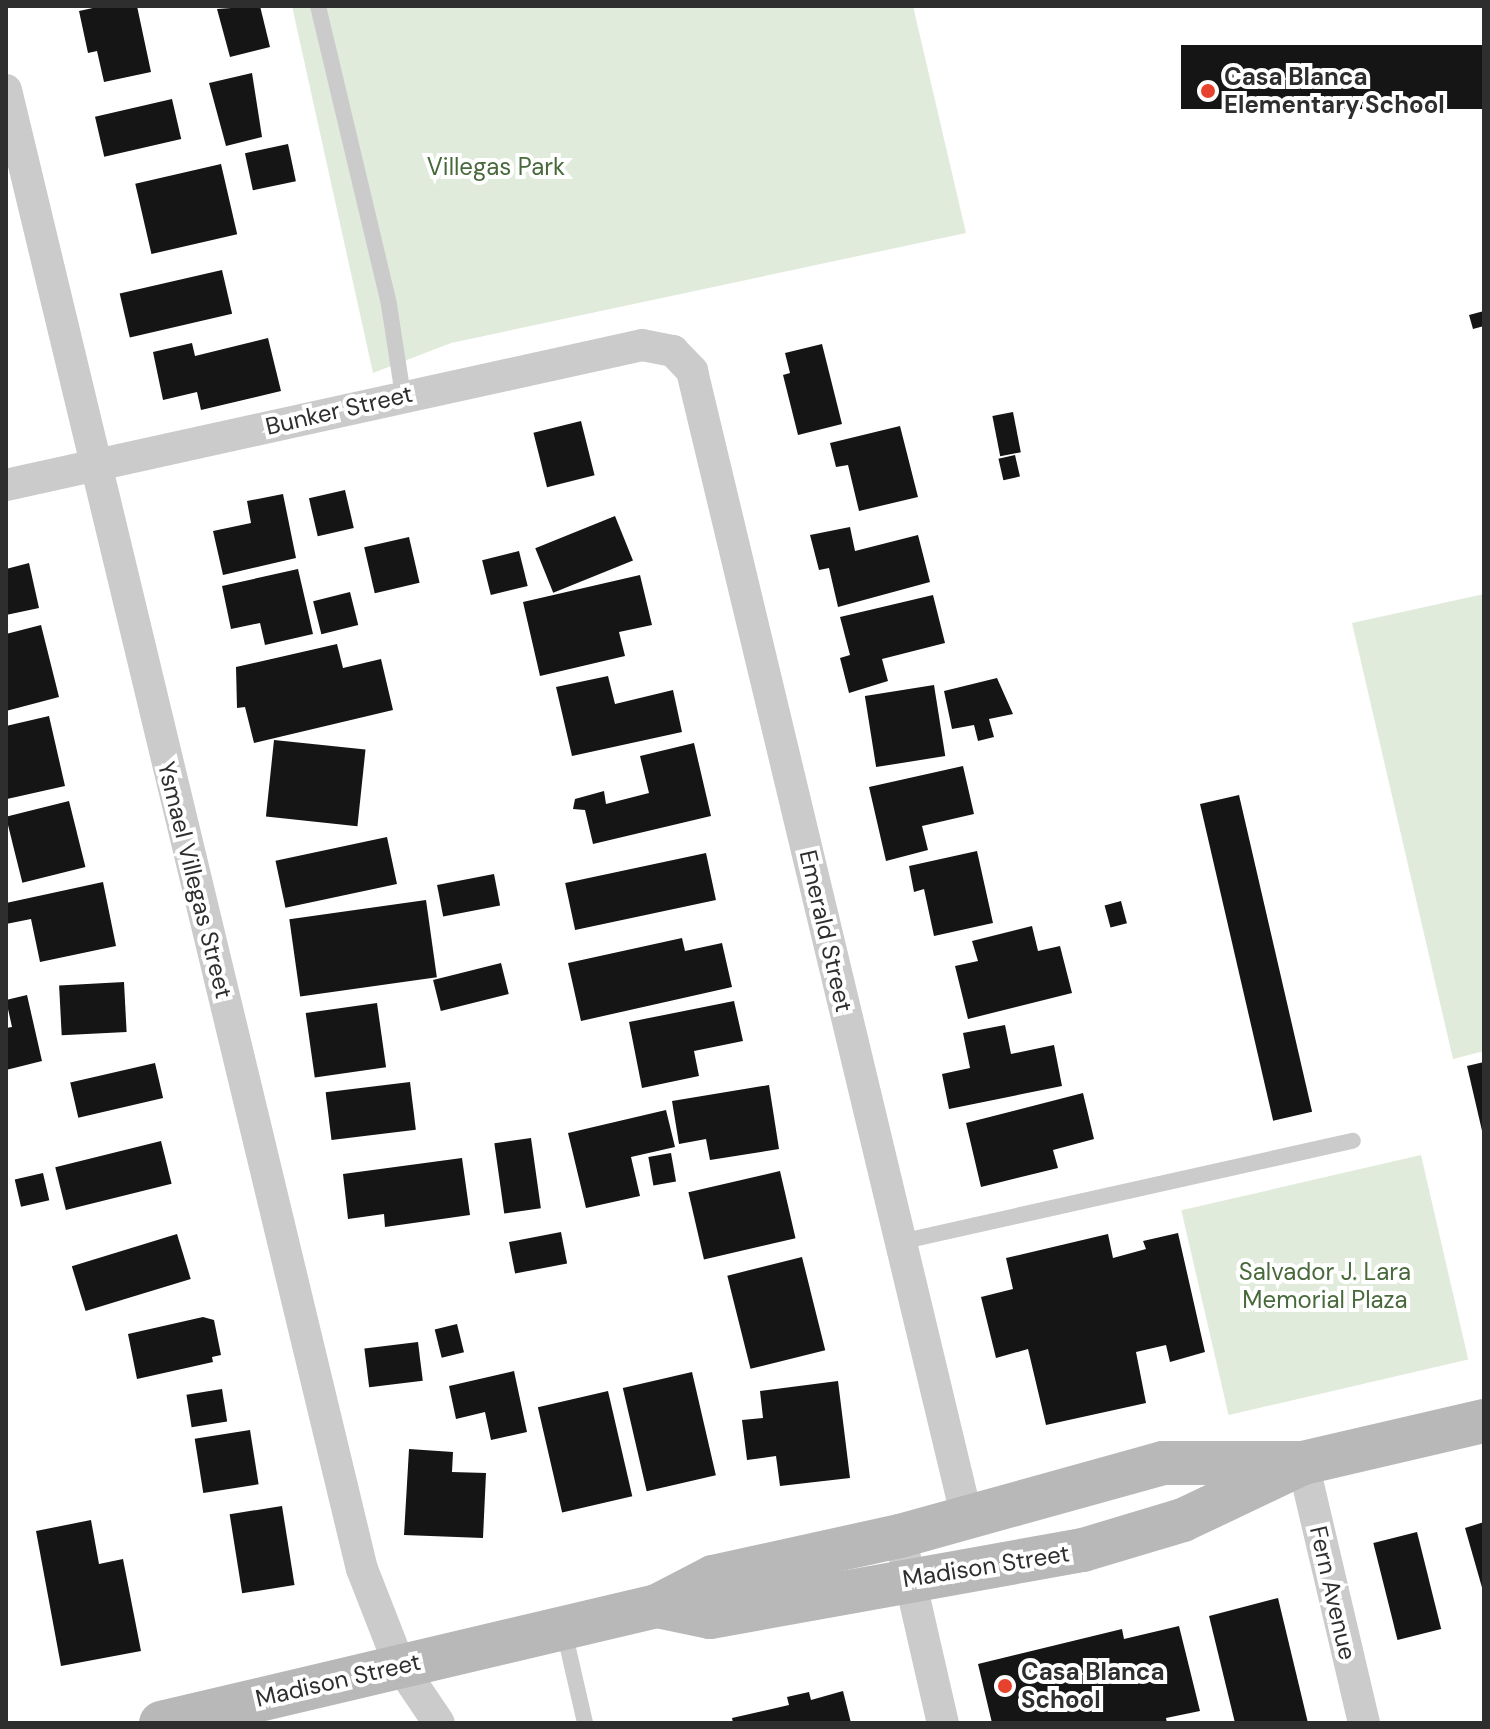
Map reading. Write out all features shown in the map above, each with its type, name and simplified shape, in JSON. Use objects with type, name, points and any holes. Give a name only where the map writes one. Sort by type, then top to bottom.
[{"type":"street","name":"Ysmael Villegas Street","points":[[6,90],[362,1569],[399,1664],[439,1723]]},
{"type":"street","name":"Bunker Street","points":[[6,485],[403,395],[642,345],[673,351]]},
{"type":"street","name":"Emerald Street","points":[[673,351],[692,371],[967,1518]]},
{"type":"street","name":"Madison Street","points":[[657,1606],[710,1617],[909,1578],[1083,1550],[1183,1520],[1303,1463],[1484,1421]]},
{"type":"street","name":"Madison Street","points":[[161,1723],[399,1664],[657,1606],[713,1577],[900,1536],[1163,1463],[1303,1463]]},
{"type":"street","name":"Fern Avenue","points":[[1303,1463],[1364,1723]]},
{"type":"street","points":[[900,1536],[943,1723]]},
{"type":"lane","points":[[318,6],[389,305],[403,395]]},
{"type":"lane","points":[[900,1242],[1353,1141]]},
{"type":"lane","points":[[563,1627],[585,1723]]},
{"type":"green space","name":"Villegas Park","points":[[292,6],[913,6],[966,233],[451,343],[373,373]]},
{"type":"green space","points":[[1484,594],[1484,1051],[1453,1059],[1352,623]]},
{"type":"green space","name":"Salvador J. Lara Memorial Plaza","points":[[1421,1155],[1468,1360],[1229,1415],[1181,1210]]},
{"type":"building","points":[[102,6],[137,6],[151,72],[104,82],[97,51],[88,53],[79,11]]},
{"type":"building","points":[[260,6],[270,47],[230,57],[217,9]]},
{"type":"building","points":[[1181,45],[1484,45],[1484,109],[1181,109]]},
{"type":"building","points":[[252,73],[262,137],[226,146],[209,83]]},
{"type":"building","points":[[172,99],[181,139],[104,157],[95,117]]},
{"type":"building","points":[[288,144],[296,181],[253,190],[245,153]]},
{"type":"building","points":[[221,164],[237,234],[151,254],[135,184]]},
{"type":"building","points":[[222,270],[232,314],[130,337],[120,294]]},
{"type":"building","points":[[1484,311],[1484,326],[1473,329],[1469,315]]},
{"type":"building","points":[[268,338],[281,391],[201,410],[197,392],[163,400],[153,352],[192,343],[195,356]]},
{"type":"building","points":[[822,344],[842,424],[798,435],[783,375],[790,373],[785,353]]},
{"type":"building","points":[[1013,412],[1021,452],[1000,456],[992,416]]},
{"type":"building","points":[[581,421],[595,475],[547,487],[533,433]]},
{"type":"building","points":[[900,426],[918,497],[859,511],[848,465],[836,467],[830,443]]},
{"type":"building","points":[[1015,455],[1020,476],[1003,480],[998,459]]},
{"type":"building","points":[[345,490],[354,528],[318,536],[309,498]]},
{"type":"building","points":[[283,494],[296,558],[223,575],[213,531],[251,523],[247,501]]},
{"type":"building","points":[[615,516],[633,561],[553,593],[535,548]]},
{"type":"building","points":[[850,527],[855,551],[918,535],[930,582],[838,607],[829,568],[819,570],[810,535]]},
{"type":"building","points":[[409,537],[420,583],[375,593],[364,547]]},
{"type":"building","points":[[519,551],[528,586],[491,595],[482,560]]},
{"type":"building","points":[[29,563],[39,608],[6,615],[6,569]]},
{"type":"building","points":[[298,569],[313,634],[265,645],[260,623],[231,629],[222,586]]},
{"type":"building","points":[[640,575],[652,625],[619,632],[625,656],[540,676],[523,602]]},
{"type":"building","points":[[350,592],[358,625],[321,634],[313,601]]},
{"type":"building","points":[[933,595],[945,643],[882,659],[888,681],[849,693],[840,658],[850,655],[840,617]]},
{"type":"building","points":[[41,625],[59,697],[6,711],[6,634]]},
{"type":"building","points":[[337,644],[343,668],[381,659],[393,710],[254,743],[245,707],[237,708],[236,667]]},
{"type":"building","points":[[608,676],[615,704],[673,690],[682,732],[572,756],[556,687]]},
{"type":"building","points":[[997,678],[1013,714],[989,719],[994,737],[978,741],[974,725],[952,729],[944,691]]},
{"type":"building","points":[[934,685],[945,756],[876,767],[865,696]]},
{"type":"building","points":[[49,716],[65,786],[7,799],[6,726]]},
{"type":"building","points":[[274,740],[365,750],[357,826],[266,817]]},
{"type":"building","points":[[694,743],[711,816],[593,844],[585,810],[573,809],[575,799],[604,791],[606,804],[649,793],[640,756]]},
{"type":"building","points":[[963,766],[974,814],[922,826],[928,850],[886,861],[869,787]]},
{"type":"building","points":[[1239,795],[1312,1112],[1273,1121],[1200,804]]},
{"type":"building","points":[[69,801],[85,867],[22,883],[6,817]]},
{"type":"building","points":[[387,837],[397,884],[285,908],[275,861]]},
{"type":"building","points":[[977,851],[993,923],[934,936],[924,889],[914,892],[909,866]]},
{"type":"building","points":[[706,853],[716,900],[575,930],[565,883]]},
{"type":"building","points":[[494,874],[500,905],[443,916],[437,885]]},
{"type":"building","points":[[103,882],[116,946],[40,962],[31,919],[6,924],[6,903]]},
{"type":"building","points":[[426,900],[437,977],[300,996],[289,919]]},
{"type":"building","points":[[1121,901],[1127,923],[1111,928],[1105,905]]},
{"type":"building","points":[[1032,926],[1038,951],[1060,946],[1072,993],[968,1019],[955,966],[978,961],[972,941]]},
{"type":"building","points":[[682,938],[685,951],[722,943],[732,987],[581,1021],[568,963]]},
{"type":"building","points":[[501,963],[509,994],[441,1011],[433,980]]},
{"type":"building","points":[[124,982],[127,1032],[62,1035],[59,985]]},
{"type":"building","points":[[27,995],[42,1061],[6,1070],[6,1028],[12,1027],[6,1000]]},
{"type":"building","points":[[734,1001],[743,1041],[694,1051],[699,1076],[642,1088],[629,1022]]},
{"type":"building","points":[[377,1003],[386,1067],[315,1077],[306,1013]]},
{"type":"building","points":[[1005,1025],[1011,1054],[1054,1045],[1062,1086],[949,1109],[942,1074],[970,1068],[963,1033]]},
{"type":"building","points":[[1484,1062],[1484,1135],[1483,1135],[1467,1066]]},
{"type":"building","points":[[155,1063],[163,1098],[78,1118],[70,1083]]},
{"type":"building","points":[[410,1082],[416,1130],[331,1140],[326,1092]]},
{"type":"building","points":[[769,1085],[779,1149],[710,1160],[706,1139],[679,1144],[672,1101]]},
{"type":"building","points":[[1083,1093],[1094,1139],[1053,1150],[1058,1168],[981,1187],[966,1123]]},
{"type":"building","points":[[666,1110],[675,1147],[631,1157],[640,1196],[586,1208],[568,1133]]},
{"type":"building","points":[[531,1138],[541,1208],[504,1213],[494,1143]]},
{"type":"building","points":[[161,1141],[172,1184],[66,1210],[55,1167]]},
{"type":"building","points":[[671,1153],[676,1182],[653,1186],[648,1157]]},
{"type":"building","points":[[462,1158],[470,1215],[385,1227],[384,1214],[348,1219],[343,1174]]},
{"type":"building","points":[[780,1171],[796,1238],[704,1259],[688,1192]]},
{"type":"building","points":[[43,1173],[49,1200],[21,1207],[15,1180]]},
{"type":"building","points":[[561,1232],[567,1263],[515,1274],[509,1242]]},
{"type":"building","points":[[1178,1233],[1205,1352],[1170,1362],[1166,1345],[1136,1352],[1146,1403],[1046,1425],[1028,1349],[996,1358],[981,1297],[1013,1289],[1006,1258],[1108,1234],[1113,1258],[1146,1249],[1143,1241]]},
{"type":"building","points":[[177,1234],[191,1279],[86,1311],[72,1266]]},
{"type":"building","points":[[802,1257],[825,1350],[751,1369],[727,1276]]},
{"type":"building","points":[[203,1317],[214,1320],[221,1355],[212,1357],[213,1362],[137,1379],[128,1334]]},
{"type":"building","points":[[457,1324],[464,1352],[442,1358],[435,1330]]},
{"type":"building","points":[[418,1342],[423,1381],[369,1387],[364,1349]]},
{"type":"building","points":[[514,1371],[527,1432],[491,1440],[485,1412],[456,1419],[449,1386]]},
{"type":"building","points":[[692,1372],[716,1475],[647,1491],[623,1388]]},
{"type":"building","points":[[838,1381],[850,1478],[780,1486],[776,1456],[747,1460],[742,1420],[763,1418],[760,1391]]},
{"type":"building","points":[[222,1389],[227,1422],[192,1427],[186,1395]]},
{"type":"building","points":[[608,1391],[632,1496],[562,1512],[538,1407]]},
{"type":"building","points":[[250,1430],[259,1484],[203,1493],[195,1439]]},
{"type":"building","points":[[409,1449],[453,1452],[452,1472],[486,1473],[483,1538],[404,1535]]},
{"type":"building","points":[[282,1506],[295,1585],[242,1593],[230,1514]]},
{"type":"building","points":[[91,1520],[99,1564],[123,1559],[141,1651],[61,1666],[36,1531]]},
{"type":"building","points":[[1484,1522],[1484,1590],[1483,1591],[1465,1528]]},
{"type":"building","points":[[1417,1532],[1441,1629],[1398,1640],[1373,1543]]},
{"type":"building","points":[[1278,1598],[1308,1723],[1235,1723],[1209,1616]]},
{"type":"building","points":[[1179,1626],[1200,1711],[1166,1718],[1167,1723],[992,1723],[978,1664],[1122,1629],[1124,1639]]},
{"type":"building","points":[[843,1691],[851,1723],[733,1723],[732,1718],[789,1705],[787,1697],[809,1692],[811,1700]]},
{"type":"place","name":"Casa Blanca Elementary School","points":[[1208,91]]},
{"type":"place","name":"Casa Blanca School","points":[[1005,1686]]}]
